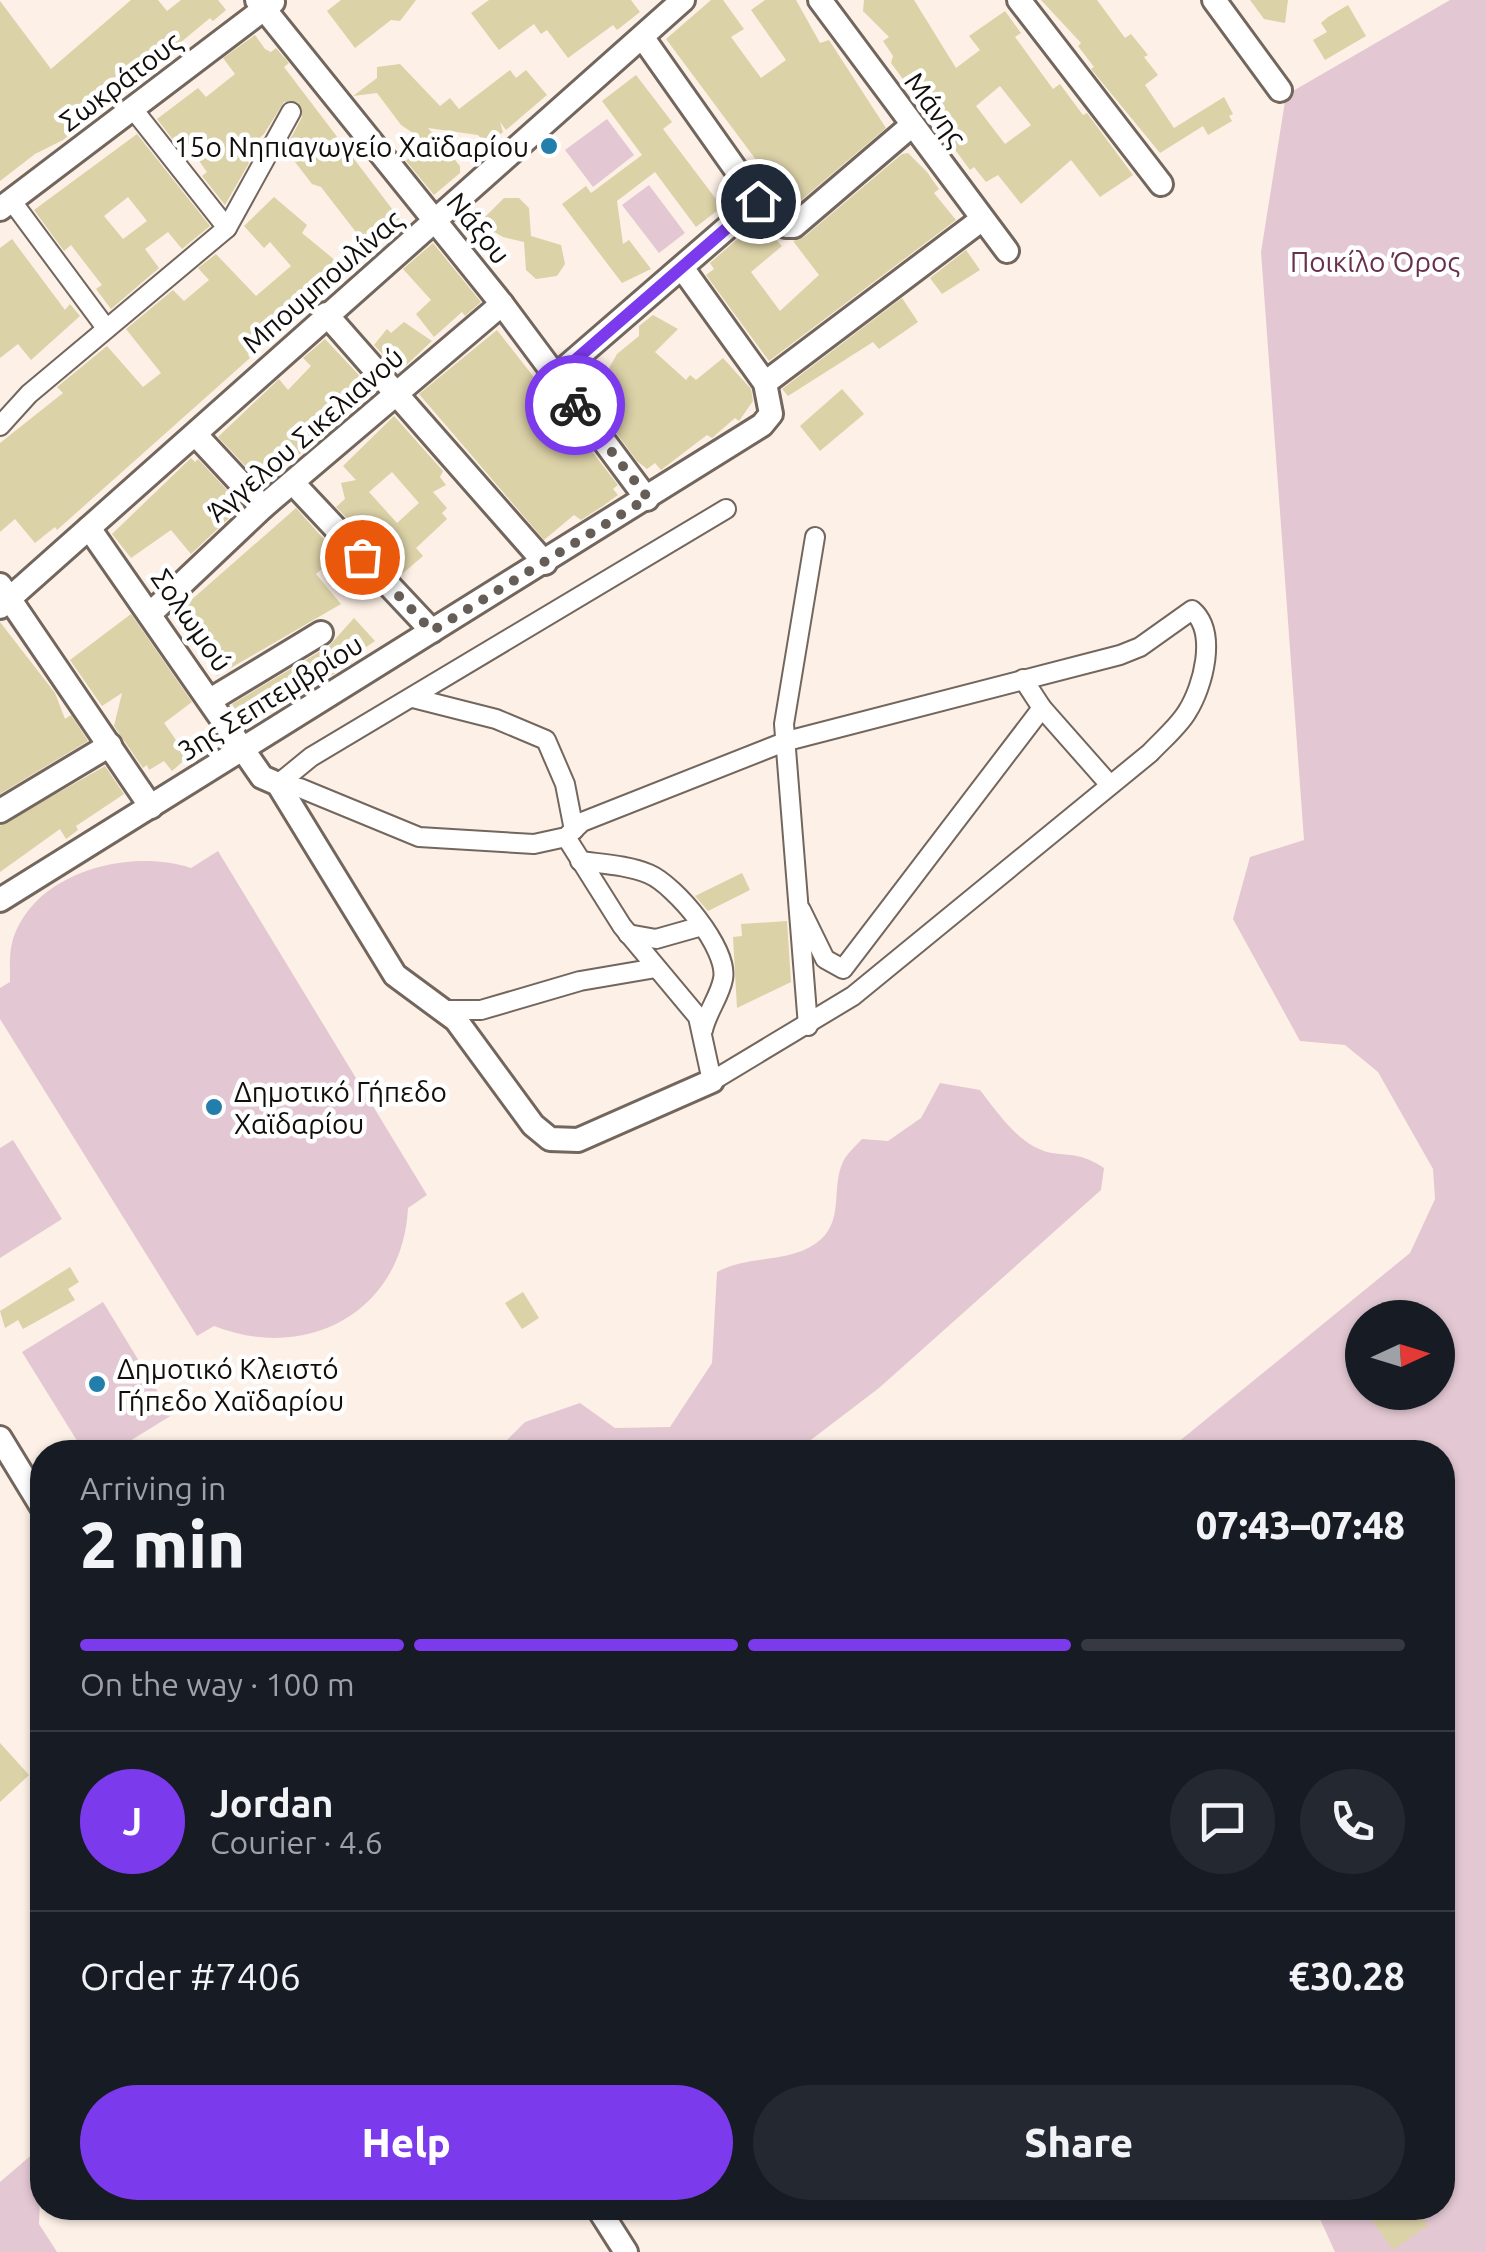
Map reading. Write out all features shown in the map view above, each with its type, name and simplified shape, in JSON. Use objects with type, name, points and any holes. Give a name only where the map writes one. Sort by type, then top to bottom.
[{"type":"street","name":"Μπουμπουλίνας","points":[[3,597],[89,528],[683,0]]},
{"type":"street","name":"Μάνης","points":[[820,0],[910,126],[1007,251]]},
{"type":"street","points":[[1020,0],[1161,184]]},
{"type":"street","points":[[1214,0],[1280,90]]},
{"type":"street","name":"Σωκράτους","points":[[6,204],[266,3]]},
{"type":"street","name":"Νάξου","points":[[266,3],[558,375],[567,395],[648,498]]},
{"type":"street","points":[[643,38],[758,201],[778,222],[794,226],[910,126]]},
{"type":"street","points":[[133,108],[228,228]]},
{"type":"street","points":[[0,426],[29,394],[228,228],[291,112]]},
{"type":"street","points":[[558,375],[758,201]]},
{"type":"street","points":[[6,204],[106,328]]},
{"type":"street","points":[[683,269],[765,383],[981,220]]},
{"type":"street","name":"Άγγελου Σικελιανού","points":[[151,613],[264,507],[502,304]]},
{"type":"street","points":[[326,314],[544,563]]},
{"type":"street","name":"3ης Σεπτεμβρίου","points":[[0,900],[762,425],[771,414],[765,383]]},
{"type":"street","points":[[196,434],[264,507]]},
{"type":"street","points":[[292,483],[432,631]]},
{"type":"street","points":[[278,784],[312,757],[726,509]]},
{"type":"street","name":"Σολωμού","points":[[89,528],[262,777],[278,784],[395,975],[456,1020],[533,1125],[550,1139],[565,1142],[594,1134],[712,1082]]},
{"type":"street","points":[[808,1026],[784,724],[815,537]]},
{"type":"street","points":[[3,597],[151,807]]},
{"type":"street","points":[[278,784],[300,788],[419,837],[518,845],[570,834],[615,809],[787,742],[1120,655],[1140,647],[1185,613],[1197,613],[1205,636],[1205,662],[1186,716],[1150,753],[885,972],[808,1026],[712,1082],[698,1017],[628,934],[580,862],[570,834],[565,784],[546,740],[496,719],[414,698]]},
{"type":"street","points":[[212,700],[321,633]]},
{"type":"street","points":[[1023,679],[1042,708],[1110,784]]},
{"type":"street","points":[[796,901],[825,959],[843,969],[1042,708]]},
{"type":"street","points":[[0,811],[110,745]]},
{"type":"street","points":[[580,862],[648,873],[675,892],[702,926],[721,958],[723,978],[703,1033]]},
{"type":"street","points":[[628,934],[656,938],[702,926]]},
{"type":"street","points":[[443,1010],[481,1010],[580,981],[656,968]]},
{"type":"street","points":[[0,1438],[30,1487]]},
{"type":"street","points":[[606,2220],[626,2252]]},
{"type":"green space","name":"Ποικίλο Όρος","points":[[1450,0],[1486,0],[1486,2252],[1335,2252],[1320,2220],[1455,2220],[1455,1440],[1181,1440],[1345,1306],[1345,1410],[1455,1410],[1455,1300],[1352,1300],[1410,1253],[1435,1199],[1433,1169],[1378,1072],[1345,1045],[1300,1041],[1233,919],[1250,857],[1304,840],[1261,252],[1286,95]]},
{"type":"green space","points":[[607,119],[634,155],[593,187],[565,150]]},
{"type":"green space","points":[[649,185],[685,233],[659,253],[622,205]]},
{"type":"green space","name":"Δημοτικό Γήπεδο Χαϊδαρίου","points":[[218,851],[427,1195],[408,1208],[402,1244],[389,1275],[369,1300],[344,1320],[315,1332],[283,1338],[249,1336],[214,1326],[197,1336],[0,1019],[0,988],[10,982],[12,943],[23,918],[40,898],[86,871],[141,861],[191,868]]},
{"type":"green space","points":[[940,1083],[980,1090],[1011,1128],[1030,1144],[1052,1153],[1084,1158],[1104,1168],[1101,1190],[879,1388],[811,1440],[507,1440],[525,1422],[580,1403],[615,1428],[670,1427],[712,1363],[717,1272],[741,1263],[792,1254],[815,1244],[834,1217],[839,1174],[848,1154],[862,1139],[888,1141],[921,1118]]},
{"type":"green space","points":[[13,1140],[62,1219],[0,1258],[0,1148]]},
{"type":"green space","name":"Δημοτικό Κλειστό Γήπεδο Χαϊδαρίου","points":[[103,1302],[172,1415],[131,1440],[77,1440],[22,1352]]},
{"type":"green space","points":[[30,2156],[30,2220],[39,2220],[57,2252],[0,2252],[0,2182]]},
{"type":"building","points":[[131,0],[158,0],[167,11],[181,0],[218,0],[226,10],[213,21],[210,18],[63,140],[35,154],[0,181],[0,1],[51,69]]},
{"type":"building","points":[[341,0],[416,0],[400,21],[391,20],[355,48],[327,11]]},
{"type":"building","points":[[489,0],[631,0],[640,12],[617,30],[613,25],[568,58],[547,30],[541,34],[534,24],[499,50],[471,13]]},
{"type":"building","points":[[711,0],[723,0],[744,29],[731,37],[761,78],[786,60],[751,10],[765,0],[796,0],[820,43],[829,40],[886,128],[792,208],[666,39]]},
{"type":"building","points":[[864,0],[914,0],[956,68],[980,50],[969,36],[1005,11],[1021,33],[1015,37],[1053,89],[1060,84],[1083,115],[1087,113],[1133,175],[1100,197],[1071,160],[1021,204],[998,175],[986,182],[974,167],[970,170],[891,63],[893,56],[883,41],[889,37],[863,11]],"holes":[[[1000,86],[1031,125],[1005,144],[976,106]]]},
{"type":"building","points":[[1041,0],[1097,0],[1125,38],[1131,34],[1148,55],[1144,57],[1158,75],[1145,85],[1174,128],[1224,97],[1233,114],[1229,116],[1232,121],[1208,135],[1203,126],[1160,153],[1091,69],[1094,67],[1078,46],[1081,43]]},
{"type":"building","points":[[1250,0],[1288,0],[1285,23],[1264,19]]},
{"type":"building","points":[[1348,5],[1366,36],[1325,60],[1313,40],[1327,32],[1321,23]]},
{"type":"building","points":[[255,35],[265,49],[271,52],[276,48],[289,63],[284,67],[402,222],[369,249],[321,187],[312,184],[285,149],[302,117],[298,102],[284,102],[264,134],[242,154],[249,163],[225,205],[202,176],[207,172],[187,144],[180,149],[157,119],[198,88],[206,97],[235,74],[223,58]]},
{"type":"building","points":[[400,64],[440,106],[450,98],[459,109],[510,70],[516,78],[526,70],[547,95],[506,130],[500,122],[503,132],[487,146],[478,135],[428,128],[460,166],[460,173],[434,195],[406,161],[425,141],[401,125],[377,93],[353,96],[377,78],[377,67]]},
{"type":"building","points":[[636,75],[672,122],[663,129],[722,207],[696,227],[655,172],[617,201],[623,244],[629,240],[651,269],[622,283],[562,204],[586,186],[591,193],[642,155],[602,101]]},
{"type":"building","points":[[137,134],[210,226],[182,249],[168,232],[145,249],[159,268],[111,309],[96,289],[102,285],[71,245],[64,251],[34,210]],"holes":[[[128,197],[147,221],[123,239],[104,216]]]},
{"type":"building","points":[[908,153],[927,172],[939,189],[934,193],[956,220],[769,361],[706,275],[714,269],[710,263],[758,221],[782,246],[751,272],[780,311],[819,275],[793,241],[804,237]]},
{"type":"building","points":[[274,197],[307,225],[302,233],[347,270],[307,307],[302,305],[278,325],[248,355],[250,358],[57,530],[55,527],[35,543],[15,519],[0,532],[0,443],[63,393],[57,387],[107,346],[143,387],[161,373],[126,329],[173,290],[184,301],[209,280],[198,268],[216,254],[256,296],[291,266],[270,242],[264,248],[244,226]]},
{"type":"building","points":[[504,198],[519,198],[529,208],[531,236],[561,245],[565,264],[557,276],[536,279],[526,270],[524,242],[503,237],[484,226],[487,229],[475,239],[459,219],[471,208],[481,221]]},
{"type":"building","points":[[12,239],[65,310],[70,304],[80,316],[31,360],[18,344],[0,358],[0,248]]},
{"type":"building","points":[[433,243],[481,302],[465,316],[462,312],[434,337],[416,314],[431,300],[403,269]]},
{"type":"building","points":[[966,250],[980,270],[942,294],[930,278]]},
{"type":"building","points":[[902,298],[918,322],[879,349],[873,342],[788,396],[782,389]]},
{"type":"building","points":[[653,315],[678,329],[655,352],[686,380],[690,375],[696,380],[723,358],[751,389],[753,401],[739,421],[735,418],[712,438],[707,435],[661,470],[655,463],[647,469],[637,461],[609,423],[615,418],[593,402],[577,380],[597,360],[608,370],[617,354],[639,336],[639,326]]},
{"type":"building","points":[[404,322],[432,341],[399,372],[374,345],[387,329],[391,333]]},
{"type":"building","points":[[497,330],[618,485],[613,489],[618,495],[581,520],[574,515],[544,540],[419,394]]},
{"type":"building","points":[[325,339],[372,389],[264,486],[218,437],[279,379],[288,390],[311,366],[303,358]]},
{"type":"building","points":[[842,389],[864,414],[820,451],[800,426]]},
{"type":"building","points":[[394,416],[443,471],[440,477],[446,485],[433,492],[447,508],[442,513],[447,519],[416,548],[423,556],[402,574],[336,507],[345,499],[341,483],[356,480],[343,466]],"holes":[[[392,472],[419,503],[397,523],[369,492]]]},
{"type":"building","points":[[191,458],[195,462],[198,459],[242,506],[191,554],[171,530],[131,558],[112,534]]},
{"type":"building","points":[[296,508],[338,555],[316,574],[341,604],[217,676],[197,638],[191,642],[173,616]]},
{"type":"building","points":[[131,614],[192,702],[164,723],[188,757],[172,771],[164,761],[149,770],[147,765],[143,768],[114,726],[122,693],[102,706],[70,660]]},
{"type":"building","points":[[354,618],[375,641],[349,659],[352,663],[246,727],[232,704],[329,646]]},
{"type":"building","points":[[0,622],[55,693],[65,719],[71,715],[88,741],[0,794]]},
{"type":"building","points":[[105,766],[124,794],[76,826],[78,830],[66,839],[60,829],[0,872],[0,826]]},
{"type":"building","points":[[742,873],[750,890],[708,911],[695,896]]},
{"type":"building","points":[[787,921],[791,982],[737,1008],[733,937],[742,936],[741,924]]},
{"type":"building","points":[[70,1267],[79,1282],[68,1289],[75,1300],[23,1329],[18,1320],[5,1328],[0,1311]]},
{"type":"building","points":[[523,1292],[539,1318],[522,1329],[505,1303]]},
{"type":"building","points":[[0,1743],[29,1775],[0,1802]]},
{"type":"building","points":[[1372,2220],[1424,2220],[1428,2225],[1393,2250]]},
{"type":"way so far","points":[[362,557],[432,631],[648,498],[575,405]]},
{"type":"place","name":"15ο Νηπιαγωγείο Χαϊδαρίου","points":[[549,146]]},
{"type":"place","name":"Δημοτικό Γήπεδο Χαϊδαρίου","points":[[214,1107]]},
{"type":"place","name":"Δημοτικό Κλειστό Γήπεδο Χαϊδαρίου","points":[[97,1384]]},
{"type":"route","points":[[575,405],[558,375],[758,201]]}]
